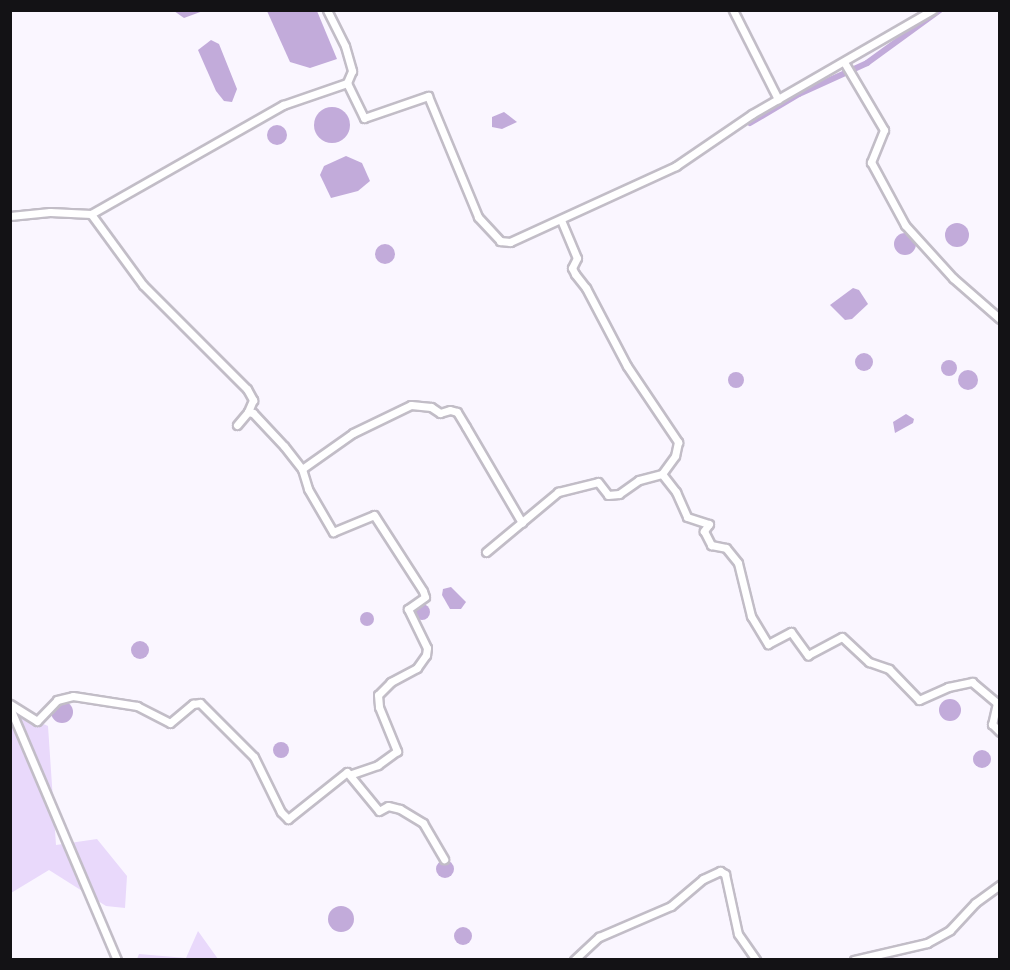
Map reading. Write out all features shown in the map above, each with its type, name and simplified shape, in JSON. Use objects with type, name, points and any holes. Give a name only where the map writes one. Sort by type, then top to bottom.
[{"type":"street","points":[[10,216],[50,212],[91,214],[284,105],[347,83],[352,71],[345,46],[327,10]]},
{"type":"street","points":[[733,10],[778,99]]},
{"type":"street","points":[[347,83],[364,118],[428,96],[478,217],[500,241],[510,242],[676,166],[778,99],[845,64],[932,10]]},
{"type":"street","points":[[845,64],[884,130],[871,162],[905,225],[953,278],[999,319]]},
{"type":"street","points":[[91,214],[143,285],[248,389],[253,400],[248,412],[237,425]]},
{"type":"street","points":[[486,552],[547,499],[580,484],[598,482],[608,495],[619,494],[639,480],[662,474],[675,456],[678,442],[627,366],[572,268],[577,258],[561,220]]},
{"type":"street","points":[[302,469],[353,433],[411,405],[431,407],[440,413],[450,410],[457,412],[522,523]]},
{"type":"street","points":[[10,706],[37,721],[57,700],[73,696],[137,706],[170,723],[193,704],[200,703],[254,757],[281,812],[288,819],[347,772],[352,774],[378,765],[397,751],[379,707],[378,695],[391,682],[417,668],[426,655],[427,648],[408,609],[425,597],[380,520],[369,515],[333,532],[308,489],[302,469],[248,412]]},
{"type":"street","points":[[662,474],[676,492],[687,517],[709,524],[704,531],[711,545],[726,548],[738,563],[751,616],[768,644],[791,632],[808,655],[842,637],[869,662],[889,669],[919,700],[948,687],[972,682],[997,703],[992,724],[999,732]]},
{"type":"street","points":[[10,706],[117,960]]},
{"type":"street","points":[[352,774],[379,812],[388,807],[400,809],[423,823],[444,859]]},
{"type":"street","points":[[574,960],[599,937],[671,906],[703,879],[720,871],[725,874],[738,934],[756,960]]},
{"type":"street","points":[[854,960],[927,943],[950,930],[975,903],[999,885]]},
{"type":"shaded area","points":[[174,11],[203,11],[184,18]]},
{"type":"shaded area","points":[[267,11],[317,11],[337,59],[310,68],[290,62]]},
{"type":"shaded area","points":[[211,40],[219,44],[237,89],[232,102],[224,101],[216,91],[198,50]]},
{"type":"shaded area","points":[[332,107],[344,113],[350,125],[344,137],[332,143],[320,137],[314,125],[320,113]]},
{"type":"shaded area","points":[[504,112],[517,122],[502,129],[492,127],[492,117]]},
{"type":"shaded area","points":[[273,125],[281,125],[287,131],[287,139],[281,145],[273,145],[267,139],[267,131]]},
{"type":"shaded area","points":[[346,156],[362,163],[370,181],[358,191],[331,198],[320,175],[324,166]]},
{"type":"shaded area","points":[[957,223],[962,224],[968,230],[968,240],[962,246],[957,247],[952,246],[946,240],[945,235],[946,230],[952,224]]},
{"type":"shaded area","points":[[901,233],[909,233],[916,240],[916,248],[909,255],[901,255],[894,248],[894,240]]},
{"type":"shaded area","points":[[385,244],[392,247],[395,254],[392,261],[385,264],[378,261],[375,254],[378,247]]},
{"type":"shaded area","points":[[853,288],[859,290],[868,304],[852,319],[845,320],[830,305]]},
{"type":"shaded area","points":[[864,353],[870,356],[873,362],[870,368],[864,371],[858,368],[855,362],[858,356]]},
{"type":"shaded area","points":[[949,360],[957,368],[949,376],[941,368]]},
{"type":"shaded area","points":[[968,370],[975,373],[978,380],[975,387],[968,390],[961,387],[958,380],[961,373]]},
{"type":"shaded area","points":[[736,372],[742,374],[744,380],[742,386],[736,388],[730,386],[728,380],[730,374]]},
{"type":"shaded area","points":[[906,414],[914,419],[913,423],[895,433],[893,422]]},
{"type":"shaded area","points":[[451,587],[466,602],[461,609],[450,609],[442,595],[443,589]]},
{"type":"shaded area","points":[[422,604],[428,606],[430,612],[428,618],[422,620],[416,618],[414,612],[416,606]]},
{"type":"shaded area","points":[[367,612],[372,614],[374,619],[372,624],[367,626],[362,624],[360,619],[362,614]]},
{"type":"shaded area","points":[[140,641],[146,644],[149,650],[146,656],[140,659],[134,656],[131,650],[134,644]]},
{"type":"shaded area","points":[[950,699],[958,702],[961,710],[958,718],[950,721],[942,718],[939,710],[942,702]]},
{"type":"shaded area","points":[[62,701],[70,704],[73,712],[70,720],[62,723],[54,720],[51,712],[54,704]]},
{"type":"shaded area","points":[[14,711],[48,726],[56,845],[97,839],[127,876],[125,908],[106,906],[49,870],[11,893],[10,712]]},
{"type":"shaded area","points":[[278,742],[284,742],[289,750],[287,756],[278,758],[273,753],[273,747]]},
{"type":"shaded area","points":[[982,750],[988,753],[991,759],[988,765],[982,768],[976,765],[973,759],[976,753]]},
{"type":"shaded area","points":[[445,860],[452,862],[454,869],[452,876],[445,878],[438,876],[436,869],[438,862]]},
{"type":"shaded area","points":[[341,906],[350,910],[354,919],[350,928],[341,932],[332,928],[328,919],[332,910]]},
{"type":"shaded area","points":[[463,927],[469,930],[472,936],[469,942],[463,945],[457,942],[454,936],[457,930]]},
{"type":"shaded area","points":[[198,931],[218,959],[137,959],[139,954],[186,958]]},
{"type":"waterway","points":[[750,123],[799,94],[867,63],[940,10]]}]
